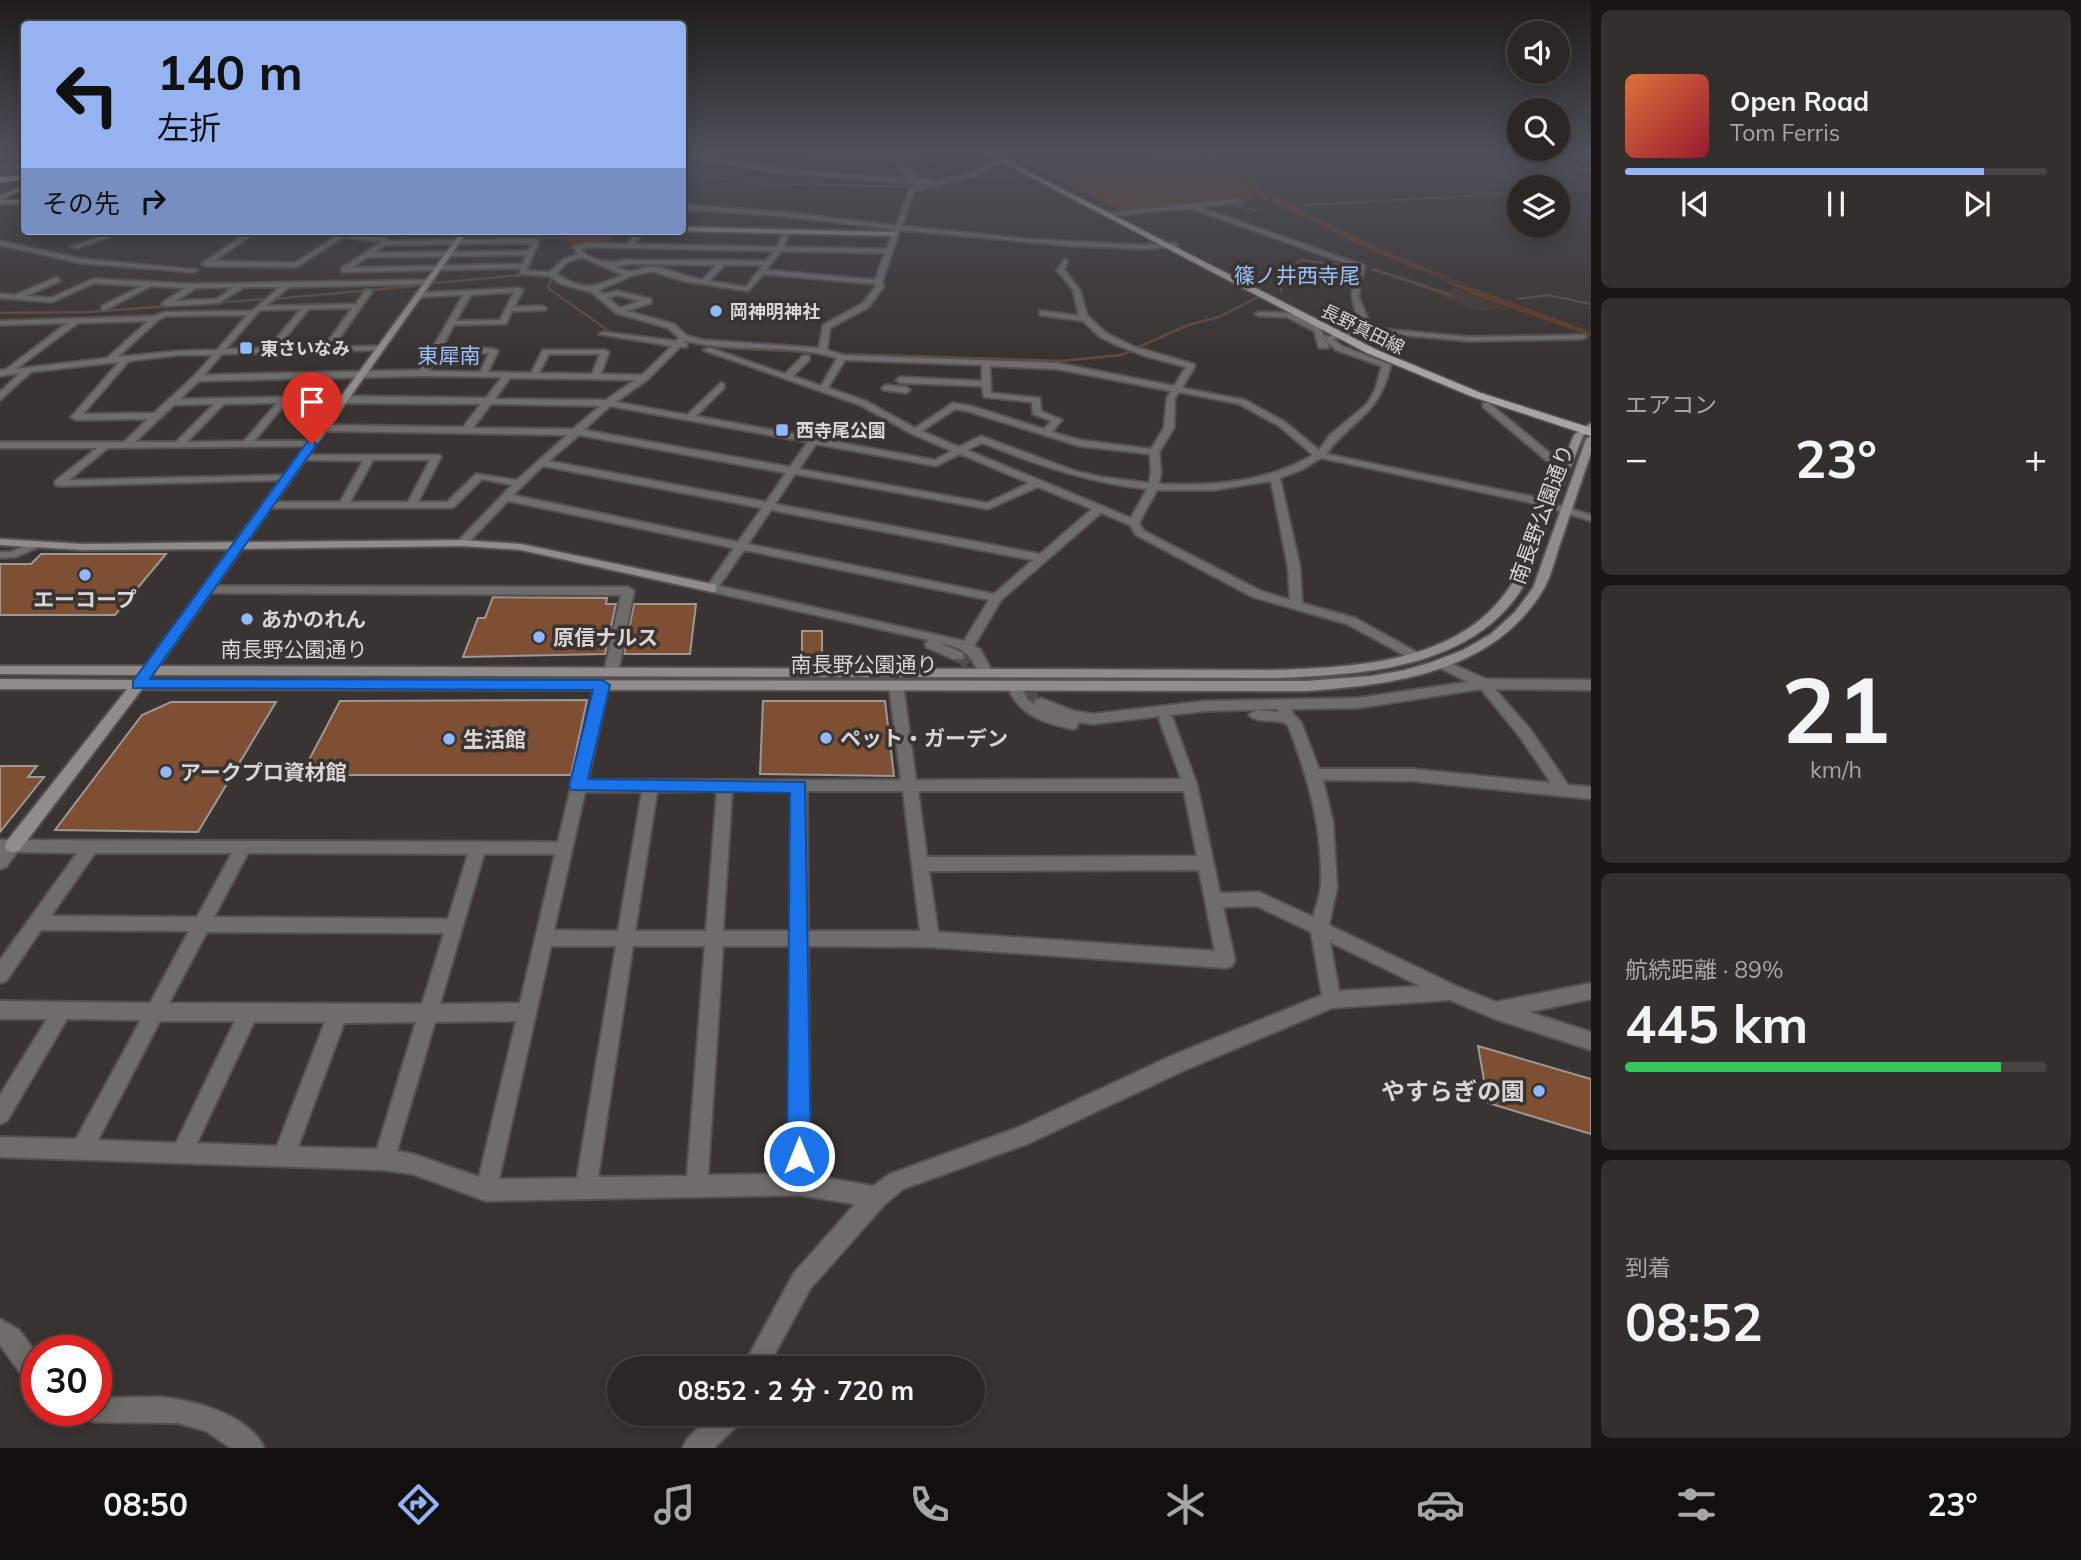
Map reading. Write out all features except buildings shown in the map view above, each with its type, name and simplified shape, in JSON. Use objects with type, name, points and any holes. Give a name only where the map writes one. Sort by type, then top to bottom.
[{"type":"main road","name":"長野真田線","points":[[1120,219],[1442,375],[1589,428]]},
{"type":"main road","name":"長野真田線","points":[[1124,219],[1323,334],[1337,334],[1445,383],[1589,428]]},
{"type":"street","points":[[728,219],[771,221],[765,232]]},
{"type":"street","points":[[811,219],[895,231],[1017,242],[1170,245]]},
{"type":"street","points":[[823,351],[826,327],[866,305],[880,286],[878,282],[900,219]]},
{"type":"street","points":[[1226,219],[1363,267],[1354,281],[1354,296],[1369,330]]},
{"type":"street","points":[[686,229],[786,233],[895,231]]},
{"type":"street","points":[[594,290],[629,275],[652,269],[683,279],[748,289],[780,248],[786,233]]},
{"type":"street","points":[[75,247],[110,235]]},
{"type":"street","points":[[167,286],[248,235]]},
{"type":"street","points":[[206,263],[296,265],[345,235]]},
{"type":"street","points":[[354,235],[386,240],[384,243]]},
{"type":"street","points":[[0,862],[6,846],[149,670],[462,235]]},
{"type":"street","points":[[630,246],[637,235]]},
{"type":"street","points":[[320,284],[384,243],[536,241],[522,273],[552,274],[564,282],[594,290],[619,311],[671,327],[681,341],[863,402],[915,432],[1134,523],[1140,533],[1257,594],[1352,621],[1415,657]]},
{"type":"street","points":[[0,243],[71,260],[194,270]]},
{"type":"street","points":[[629,275],[582,255],[575,248],[630,246],[888,251]]},
{"type":"street","points":[[365,255],[529,253]]},
{"type":"street","points":[[552,274],[565,261],[582,255]]},
{"type":"street","points":[[1065,261],[1059,270],[1075,283],[1084,319]]},
{"type":"street","points":[[611,266],[625,262],[768,263]]},
{"type":"street","points":[[704,282],[723,263]]},
{"type":"street","points":[[344,270],[523,266]]},
{"type":"street","points":[[762,272],[878,282]]},
{"type":"street","points":[[17,297],[57,279]]},
{"type":"street","points":[[0,296],[52,300],[93,281],[167,286],[428,282]]},
{"type":"street","points":[[125,446],[197,378],[256,311],[288,284]]},
{"type":"street","points":[[105,308],[149,285]]},
{"type":"street","points":[[194,286],[166,304],[219,301],[242,285]]},
{"type":"street","points":[[419,295],[519,290],[503,322],[451,323]]},
{"type":"street","points":[[423,373],[469,291]]},
{"type":"street","points":[[327,349],[368,292]]},
{"type":"street","points":[[601,297],[617,293],[648,301],[619,311]]},
{"type":"street","points":[[0,323],[155,318],[165,314],[356,306]]},
{"type":"street","points":[[271,350],[306,308]]},
{"type":"street","points":[[510,309],[542,308]]},
{"type":"street","points":[[1043,313],[1084,319],[1109,338],[1135,351],[1191,366],[1171,398],[1169,428],[1154,452],[1157,465],[1155,485],[1134,523]]},
{"type":"street","points":[[1259,314],[1293,315]]},
{"type":"street","points":[[110,360],[155,318]]},
{"type":"street","points":[[3,372],[75,321]]},
{"type":"street","points":[[1337,334],[1369,330],[1469,339],[1582,337]]},
{"type":"street","points":[[603,334],[823,351],[842,357],[1057,366],[1242,402],[1260,410],[1319,455],[1549,504],[1591,518]]},
{"type":"street","points":[[171,402],[344,399],[608,403],[936,463],[981,439],[1102,480],[1195,488],[1275,477],[1319,455],[1334,436],[1371,405],[1383,388],[1387,365],[1339,348],[1323,334]]},
{"type":"street","points":[[462,543],[519,484],[681,341]]},
{"type":"street","points":[[3,372],[178,352],[381,348]]},
{"type":"street","points":[[474,351],[494,351],[483,374]]},
{"type":"street","points":[[534,375],[545,352],[605,352],[596,376]]},
{"type":"street","points":[[823,390],[842,357]]},
{"type":"street","points":[[786,378],[806,358]]},
{"type":"street","points":[[126,359],[76,417],[157,416]]},
{"type":"street","points":[[901,387],[902,359]]},
{"type":"street","points":[[986,362],[987,395],[1037,400],[1036,412],[1057,421],[1046,432]]},
{"type":"street","points":[[0,397],[28,370]]},
{"type":"street","points":[[197,378],[423,373],[643,377]]},
{"type":"street","points":[[467,429],[508,374]]},
{"type":"street","points":[[886,388],[987,384]]},
{"type":"street","points":[[690,418],[721,386]]},
{"type":"street","points":[[246,445],[283,401]]},
{"type":"street","points":[[178,445],[221,402]]},
{"type":"street","points":[[1486,405],[1563,470]]},
{"type":"street","points":[[915,432],[953,407],[968,408],[1079,443],[1154,452]]},
{"type":"street","points":[[323,428],[579,432],[988,506],[1036,484]]},
{"type":"street","name":"南長野公園通り","points":[[0,684],[986,673],[1305,673],[1361,668],[1415,657],[1463,636],[1505,605],[1516,588],[1563,470],[1589,428]]},
{"type":"street","name":"南長野公園通り","points":[[0,670],[149,670],[896,685],[1306,686],[1369,680],[1443,664],[1480,647],[1514,622],[1539,588],[1591,439]]},
{"type":"street","points":[[712,588],[814,440]]},
{"type":"street","points":[[0,445],[104,447],[312,444]]},
{"type":"street","points":[[104,447],[59,483],[288,477]]},
{"type":"street","points":[[301,458],[436,457],[412,504]]},
{"type":"street","points":[[344,504],[369,458]]},
{"type":"street","points":[[542,463],[1042,558]]},
{"type":"street","points":[[268,505],[450,505],[480,476],[519,484]]},
{"type":"street","points":[[1275,477],[1294,567],[1296,607]]},
{"type":"street","points":[[505,497],[996,598]]},
{"type":"street","points":[[963,651],[996,598],[1098,510]]},
{"type":"street","points":[[0,542],[35,545],[462,543],[521,547],[712,588],[727,600],[963,651],[980,658],[986,673]]},
{"type":"street","points":[[0,555],[12,555],[35,545]]},
{"type":"street","points":[[207,590],[628,591],[578,786],[486,1190]]},
{"type":"street","points":[[1443,664],[1484,684],[1525,733],[1563,789]]},
{"type":"street","points":[[1014,685],[1017,698],[1025,706],[1068,724],[1110,727],[1166,719],[1285,712],[1484,684],[1591,685]]},
{"type":"street","points":[[896,685],[930,939]]},
{"type":"street","points":[[1041,703],[1072,716],[1093,719],[1206,706],[1285,712],[1294,722],[1314,774],[1325,823],[1329,887],[1319,930],[1332,1000]]},
{"type":"street","points":[[543,938],[930,939],[1226,960],[1190,785],[1166,719]]},
{"type":"street","points":[[1314,774],[1413,775],[1591,793]]},
{"type":"street","points":[[578,786],[1190,785]]},
{"type":"street","points":[[586,1186],[650,786]]},
{"type":"street","points":[[697,1187],[725,786]]},
{"type":"street","points":[[799,787],[799,1184]]},
{"type":"street","points":[[6,846],[564,848]]},
{"type":"street","points":[[0,975],[92,846]]},
{"type":"street","points":[[82,1149],[243,847]]},
{"type":"street","points":[[384,1160],[478,849]]},
{"type":"street","points":[[920,864],[1207,863]]},
{"type":"street","points":[[1215,900],[1259,899],[1450,992],[1495,1010],[1591,1041]]},
{"type":"street","points":[[36,923],[455,926]]},
{"type":"street","points":[[1495,1010],[1591,991]]},
{"type":"street","points":[[761,1356],[802,1281],[876,1197],[904,1177],[1020,1137],[1178,1063],[1332,1000],[1450,992]]},
{"type":"street","points":[[0,1010],[248,1014],[527,1012]]},
{"type":"street","points":[[0,1114],[62,1012]]},
{"type":"street","points":[[182,1153],[248,1014]]},
{"type":"street","points":[[284,1158],[338,1014]]},
{"type":"street","points":[[0,1147],[384,1160],[413,1164],[486,1190],[799,1184],[876,1197]]},
{"type":"street","points":[[0,1331],[11,1338],[21,1352]]},
{"type":"street","points":[[112,1410],[197,1413],[230,1429],[251,1448]]},
{"type":"street","points":[[696,1448],[719,1426]]},
{"type":"shaded area","points":[[1310,219],[1318,219],[1468,285],[1413,268],[1349,240]]},
{"type":"shaded area","points":[[498,235],[615,235],[607,245],[573,244],[561,239],[495,239]]},
{"type":"shaded area","points":[[1400,275],[1445,291],[1455,289],[1509,310],[1474,310],[1395,276]]},
{"type":"shaded area","points":[[1438,278],[1479,290],[1581,328],[1591,332],[1591,336],[1481,298]]},
{"type":"waterway","points":[[1282,292],[1277,279],[1301,260],[1355,267]]},
{"type":"waterway","points":[[1372,269],[1453,296]]},
{"type":"waterway","points":[[435,283],[532,274]]},
{"type":"waterway","points":[[547,275],[552,277],[548,288],[613,334]]},
{"type":"waterway","points":[[273,299],[416,286]]},
{"type":"waterway","points":[[1518,299],[1548,295],[1591,304]]},
{"type":"waterway","points":[[844,354],[1061,361],[1121,355],[1188,325],[1219,317],[1256,298]]},
{"type":"waterway","points":[[214,303],[264,299]]},
{"type":"waterway","points":[[0,313],[88,312],[184,305]]},
{"type":"waterway","points":[[686,341],[727,348],[821,353]]},
{"type":"tunnel","points":[[958,656],[1041,703]]},
{"type":"place","name":"岡神明神社","points":[[716,311]]},
{"type":"place","name":"東さいなみ","points":[[246,348]]},
{"type":"place","name":"西寺尾公園","points":[[782,430]]},
{"type":"place","name":"エーコープ","points":[[85,575]]},
{"type":"place","name":"あかのれん","points":[[247,619]]},
{"type":"place","name":"原信ナルス","points":[[539,637]]},
{"type":"place","name":"ペット・ガーデン","points":[[826,738]]},
{"type":"place","name":"生活館","points":[[449,739]]},
{"type":"place","name":"アークプロ資材館","points":[[166,772]]},
{"type":"place","name":"やすらぎの園","points":[[1539,1091]]},
{"type":"district","name":"篠ノ井西寺尾","points":[[1297,275]]},
{"type":"district","name":"東犀南","points":[[449,355]]},
{"type":"route","points":[[312,444],[138,684],[602,685],[578,786],[799,787],[799,1156]]}]
